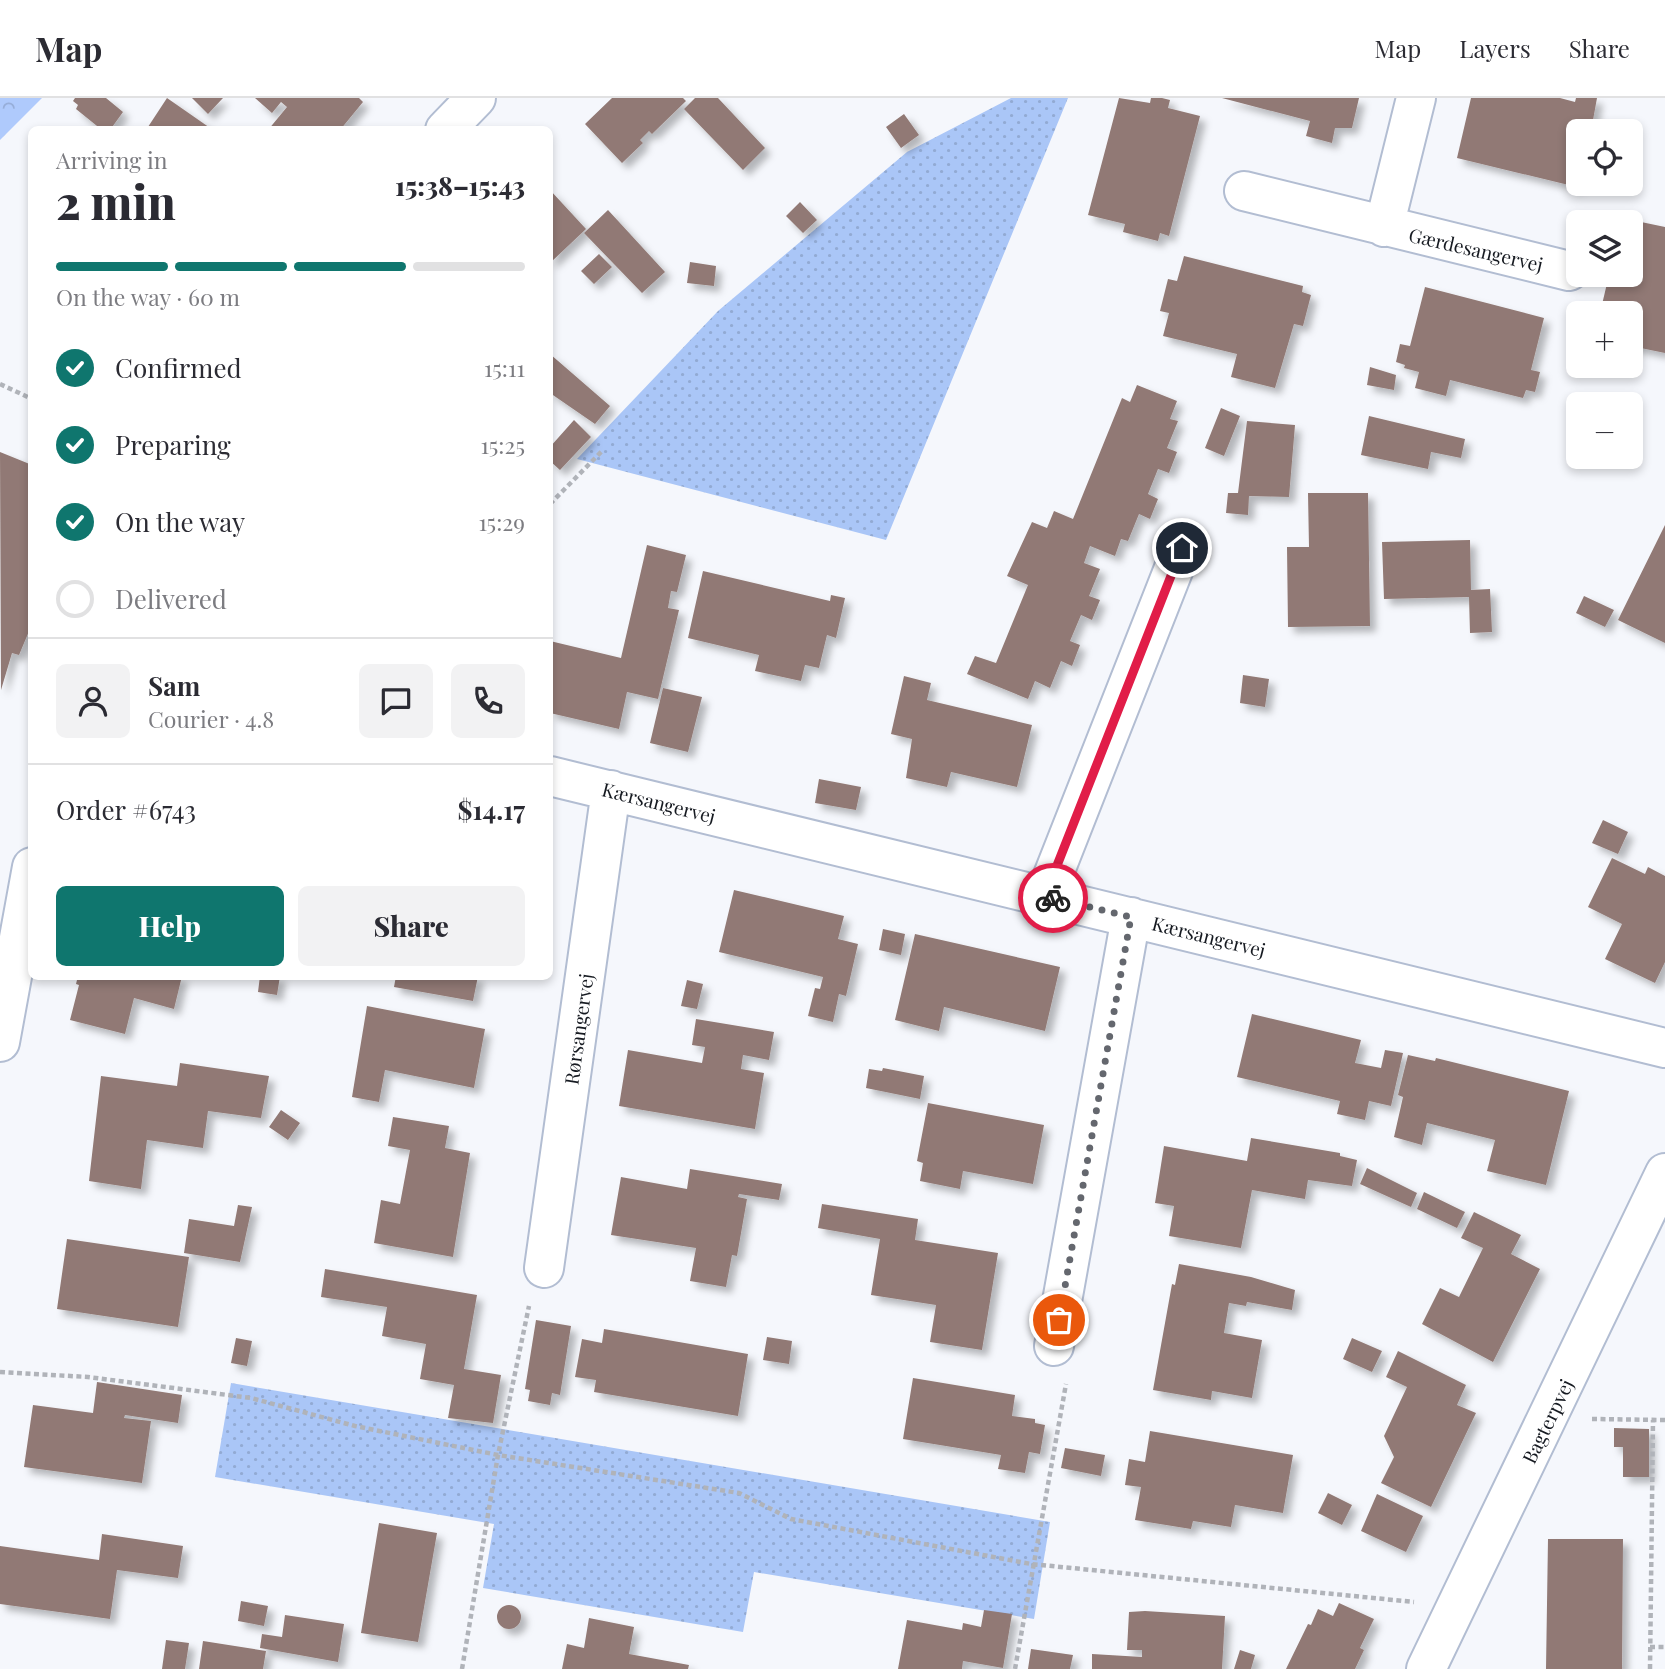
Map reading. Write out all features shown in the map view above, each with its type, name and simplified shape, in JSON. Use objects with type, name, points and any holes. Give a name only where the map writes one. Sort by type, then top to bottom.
[{"type":"street","points":[[449,126],[476,98]]},
{"type":"street","name":"Gærdesangervej","points":[[1384,227],[1416,98]]},
{"type":"street","name":"Gærdesangervej","points":[[1244,191],[1566,270]]},
{"type":"street","points":[[1045,896],[1182,548]]},
{"type":"street","name":"Kærsangervej","points":[[553,777],[1665,1048]]},
{"type":"street","name":"Rørsangervej","points":[[544,1268],[611,790]]},
{"type":"street","points":[[0,1042],[28,889]]},
{"type":"street","points":[[1054,1346],[1131,917]]},
{"type":"street","name":"Bagterpvej","points":[[1426,1669],[1665,1172]]},
{"type":"path","points":[[0,384],[28,397]]},
{"type":"path","points":[[553,501],[602,451]]},
{"type":"path","points":[[462,1669],[498,1455],[536,1274],[544,1268]]},
{"type":"path","points":[[1014,1669],[1067,1378],[1054,1346]]},
{"type":"path","points":[[0,1372],[88,1377],[251,1398],[355,1426],[498,1455],[738,1493],[791,1519],[1031,1564],[1456,1606]]},
{"type":"path","points":[[1549,1418],[1665,1420]]},
{"type":"path","points":[[1650,1669],[1653,1420]]},
{"type":"path","points":[[1650,1647],[1665,1647]]},
{"type":"shaded area","points":[[1011,98],[1068,98],[886,540],[577,459],[718,311],[907,152]]},
{"type":"shaded area","points":[[231,1383],[1050,1522],[1034,1619],[754,1572],[743,1632],[483,1588],[494,1524],[215,1477]]},
{"type":"green space","points":[[0,98],[42,98],[0,140]]},
{"type":"building","points":[[75,98],[106,98],[123,112],[113,126],[97,126],[76,109],[78,105],[73,101]]},
{"type":"building","points":[[167,98],[207,126],[149,126]]},
{"type":"building","points":[[192,98],[223,98],[208,114]]},
{"type":"building","points":[[255,98],[359,98],[363,102],[343,126],[271,126],[287,107],[281,102],[272,113]]},
{"type":"building","points":[[612,98],[683,98],[686,101],[652,134],[649,131],[640,140],[643,143],[622,163],[585,124]]},
{"type":"building","points":[[695,98],[718,98],[765,148],[743,170],[684,109]]},
{"type":"building","points":[[1119,98],[1150,103],[1151,98],[1162,98],[1170,100],[1168,108],[1200,116],[1169,236],[1160,233],[1158,241],[1123,232],[1125,224],[1088,215]]},
{"type":"building","points":[[1222,98],[1359,98],[1352,128],[1335,128],[1332,143],[1306,136],[1310,121]]},
{"type":"building","points":[[1471,98],[1560,98],[1575,102],[1576,98],[1597,98],[1593,119],[1566,119],[1566,184],[1457,158]]},
{"type":"building","points":[[904,114],[919,135],[901,148],[886,127]]},
{"type":"building","points":[[553,193],[586,229],[553,260]]},
{"type":"building","points":[[800,202],[817,220],[803,233],[786,216]]},
{"type":"building","points":[[608,210],[665,272],[642,293],[584,233]]},
{"type":"building","points":[[1643,222],[1665,227],[1665,353],[1643,348],[1643,301],[1603,301],[1606,287],[1643,287]]},
{"type":"building","points":[[599,254],[612,267],[594,284],[581,271]]},
{"type":"building","points":[[1184,256],[1303,286],[1302,292],[1311,295],[1303,326],[1294,324],[1275,388],[1231,377],[1237,354],[1163,336],[1169,313],[1160,311],[1168,279],[1177,281]]},
{"type":"building","points":[[690,262],[716,266],[714,286],[687,283]]},
{"type":"building","points":[[1425,287],[1544,318],[1531,370],[1540,372],[1535,392],[1526,390],[1523,398],[1450,380],[1446,396],[1415,388],[1419,372],[1404,368],[1405,365],[1396,362],[1400,344],[1410,346]]},
{"type":"building","points":[[553,357],[610,406],[595,424],[553,395]]},
{"type":"building","points":[[1370,367],[1396,375],[1394,390],[1367,385]]},
{"type":"building","points":[[1137,385],[1177,401],[1170,419],[1178,421],[1167,448],[1177,452],[1169,473],[1158,469],[1148,494],[1158,499],[1150,519],[1139,514],[1128,541],[1121,539],[1115,556],[1090,546],[1084,563],[1100,569],[1089,596],[1100,600],[1092,620],[1081,615],[1070,641],[1080,645],[1072,666],[1061,661],[1050,688],[1035,681],[1028,699],[967,674],[975,656],[996,663],[1028,585],[1007,576],[1032,522],[1047,528],[1054,511],[1073,519],[1122,398],[1130,402]]},
{"type":"building","points":[[1221,408],[1240,416],[1224,456],[1205,448]]},
{"type":"building","points":[[1369,416],[1465,439],[1461,458],[1431,452],[1428,469],[1361,455]]},
{"type":"building","points":[[574,420],[591,437],[560,470],[553,464],[553,444]]},
{"type":"building","points":[[1247,421],[1295,425],[1289,497],[1249,496],[1248,515],[1226,513],[1228,493],[1238,493]]},
{"type":"building","points":[[0,452],[28,463],[28,634],[19,655],[12,653],[1,690]]},
{"type":"building","points":[[1308,493],[1368,493],[1370,626],[1288,627],[1287,547],[1309,547]]},
{"type":"building","points":[[1665,525],[1665,643],[1618,620]]},
{"type":"building","points":[[1470,540],[1471,590],[1490,589],[1492,632],[1470,633],[1469,597],[1384,599],[1382,542]]},
{"type":"building","points":[[647,545],[686,555],[677,592],[671,591],[668,608],[679,610],[658,699],[627,692],[619,729],[553,714],[553,642],[621,658]]},
{"type":"building","points":[[703,571],[830,601],[831,595],[845,598],[836,638],[827,635],[819,668],[805,665],[801,681],[755,671],[759,655],[688,638]]},
{"type":"building","points":[[1584,596],[1614,610],[1605,627],[1576,613]]},
{"type":"building","points":[[1243,675],[1269,679],[1265,707],[1240,703]]},
{"type":"building","points":[[904,676],[931,683],[927,700],[1032,725],[1017,787],[951,772],[947,787],[906,778],[912,739],[891,734]]},
{"type":"building","points":[[663,688],[702,697],[688,752],[650,743]]},
{"type":"building","points":[[819,779],[861,787],[856,810],[815,803]]},
{"type":"building","points":[[1603,820],[1628,832],[1618,854],[1592,843]]},
{"type":"building","points":[[1612,858],[1645,874],[1648,867],[1665,876],[1665,962],[1655,983],[1605,959],[1622,924],[1588,907]]},
{"type":"building","points":[[734,890],[844,916],[838,939],[858,944],[846,996],[839,994],[833,1022],[808,1016],[815,988],[820,989],[823,977],[719,952]]},
{"type":"building","points":[[883,929],[905,934],[901,955],[879,950]]},
{"type":"building","points":[[915,934],[1060,967],[1045,1031],[944,1007],[939,1031],[895,1020]]},
{"type":"building","points":[[77,980],[181,980],[174,1009],[134,998],[125,1034],[70,1020],[79,985],[76,984]]},
{"type":"building","points":[[260,980],[279,980],[277,995],[258,992]]},
{"type":"building","points":[[395,980],[477,980],[473,1001],[394,987]]},
{"type":"building","points":[[687,980],[703,984],[697,1009],[681,1006]]},
{"type":"building","points":[[367,1006],[485,1029],[474,1088],[385,1070],[379,1102],[352,1097]]},
{"type":"building","points":[[1252,1014],[1361,1040],[1355,1063],[1381,1068],[1385,1050],[1403,1053],[1391,1106],[1369,1101],[1365,1120],[1337,1114],[1340,1101],[1237,1077]]},
{"type":"building","points":[[696,1019],[774,1032],[769,1060],[743,1055],[741,1069],[764,1073],[755,1129],[619,1106],[628,1050],[702,1063],[705,1047],[692,1045]]},
{"type":"building","points":[[1408,1055],[1435,1061],[1436,1058],[1569,1091],[1546,1185],[1487,1171],[1495,1140],[1427,1123],[1422,1145],[1394,1137],[1403,1097],[1398,1095]]},
{"type":"building","points":[[180,1063],[269,1076],[261,1118],[208,1111],[203,1148],[147,1140],[141,1189],[89,1181],[101,1076],[177,1086]]},
{"type":"building","points":[[883,1068],[924,1076],[920,1099],[866,1088],[869,1069],[882,1071]]},
{"type":"building","points":[[928,1103],[1044,1125],[1033,1184],[963,1171],[960,1189],[920,1181],[923,1163],[917,1161]]},
{"type":"building","points":[[281,1110],[300,1123],[288,1140],[269,1127]]},
{"type":"building","points":[[393,1117],[449,1126],[445,1148],[470,1153],[453,1257],[374,1243],[381,1200],[400,1204],[410,1150],[388,1146]]},
{"type":"building","points":[[1251,1138],[1340,1153],[1340,1156],[1357,1160],[1352,1186],[1308,1180],[1305,1199],[1252,1190],[1241,1248],[1169,1236],[1174,1206],[1155,1203],[1164,1146],[1247,1161]]},
{"type":"building","points":[[1367,1168],[1417,1193],[1411,1207],[1360,1184]]},
{"type":"building","points":[[690,1169],[782,1184],[779,1200],[739,1194],[738,1197],[747,1199],[737,1256],[732,1255],[726,1287],[690,1281],[696,1248],[611,1235],[621,1177],[687,1189]]},
{"type":"building","points":[[1424,1192],[1465,1212],[1457,1228],[1417,1209]]},
{"type":"building","points":[[822,1204],[918,1219],[915,1240],[998,1253],[982,1350],[930,1342],[936,1305],[871,1295],[880,1239],[818,1228]]},
{"type":"building","points":[[238,1205],[252,1207],[240,1262],[184,1253],[189,1219],[234,1226]]},
{"type":"building","points":[[1474,1212],[1521,1235],[1511,1254],[1540,1269],[1493,1362],[1422,1324],[1440,1288],[1459,1297],[1483,1248],[1461,1238]]},
{"type":"building","points":[[67,1239],[189,1257],[178,1327],[57,1309]]},
{"type":"building","points":[[1179,1264],[1251,1277],[1295,1290],[1292,1310],[1247,1302],[1246,1306],[1229,1303],[1224,1333],[1262,1340],[1252,1398],[1212,1391],[1211,1400],[1153,1390],[1172,1284],[1175,1285]]},
{"type":"building","points":[[325,1269],[477,1295],[464,1369],[501,1375],[493,1423],[448,1418],[454,1385],[420,1379],[426,1344],[382,1336],[387,1307],[321,1297]]},
{"type":"building","points":[[536,1320],[571,1326],[560,1395],[552,1393],[550,1405],[528,1401],[530,1390],[525,1389]]},
{"type":"building","points":[[604,1329],[748,1354],[738,1416],[594,1392],[596,1380],[575,1377],[582,1339],[602,1343]]},
{"type":"building","points":[[767,1337],[792,1341],[789,1364],[763,1360]]},
{"type":"building","points":[[236,1338],[252,1341],[247,1366],[231,1363]]},
{"type":"building","points":[[1352,1338],[1382,1351],[1372,1372],[1343,1359]]},
{"type":"building","points":[[1398,1351],[1466,1385],[1457,1405],[1476,1413],[1431,1507],[1381,1483],[1394,1457],[1384,1436],[1407,1387],[1386,1377]]},
{"type":"building","points":[[913,1378],[1015,1395],[1012,1416],[1035,1419],[1035,1423],[1045,1425],[1040,1454],[1029,1452],[1025,1473],[998,1469],[1001,1455],[903,1439]]},
{"type":"building","points":[[97,1382],[182,1395],[178,1423],[125,1415],[124,1418],[151,1421],[142,1483],[24,1467],[33,1405],[93,1413]]},
{"type":"building","points":[[1614,1428],[1649,1429],[1649,1477],[1623,1477],[1623,1447],[1614,1447]]},
{"type":"building","points":[[1150,1431],[1293,1455],[1283,1513],[1235,1505],[1231,1527],[1193,1521],[1191,1529],[1135,1520],[1141,1487],[1125,1485],[1129,1459],[1145,1462]]},
{"type":"building","points":[[1065,1448],[1105,1455],[1101,1476],[1061,1468]]},
{"type":"building","points":[[1328,1493],[1352,1505],[1342,1525],[1318,1513]]},
{"type":"building","points":[[1377,1494],[1423,1516],[1406,1552],[1361,1531]]},
{"type":"building","points":[[379,1523],[437,1533],[418,1642],[361,1633]]},
{"type":"building","points":[[102,1534],[183,1546],[178,1578],[117,1570],[110,1619],[0,1604],[0,1546],[99,1560]]},
{"type":"building","points":[[1548,1539],[1623,1539],[1622,1669],[1546,1669]]},
{"type":"building","points":[[241,1601],[268,1606],[264,1626],[238,1621]]},
{"type":"building","points":[[1339,1603],[1374,1619],[1360,1648],[1364,1650],[1355,1669],[1286,1669],[1318,1609],[1333,1616]]},
{"type":"building","points":[[509,1605],[518,1608],[521,1617],[518,1626],[509,1629],[500,1626],[497,1617],[500,1608]]},
{"type":"building","points":[[984,1610],[1012,1614],[1003,1668],[963,1661],[962,1669],[898,1669],[907,1620],[962,1630],[963,1623],[981,1627]]},
{"type":"building","points":[[1129,1612],[1225,1616],[1222,1669],[1092,1669],[1092,1654],[1142,1657],[1142,1650],[1127,1650]]},
{"type":"building","points":[[285,1615],[344,1624],[338,1662],[260,1648],[262,1634],[282,1637]]},
{"type":"building","points":[[589,1618],[634,1627],[629,1654],[689,1665],[688,1669],[562,1669],[567,1644],[584,1648]]},
{"type":"building","points":[[166,1640],[189,1643],[185,1669],[162,1669]]},
{"type":"building","points":[[203,1641],[266,1651],[263,1669],[199,1669]]},
{"type":"building","points":[[1031,1649],[1073,1655],[1070,1669],[1028,1669]]},
{"type":"building","points":[[1240,1650],[1255,1655],[1251,1669],[1234,1669]]},
{"type":"way so far","points":[[1053,898],[1131,917],[1059,1320]]},
{"type":"route","points":[[1053,898],[1045,896],[1182,548]]}]
